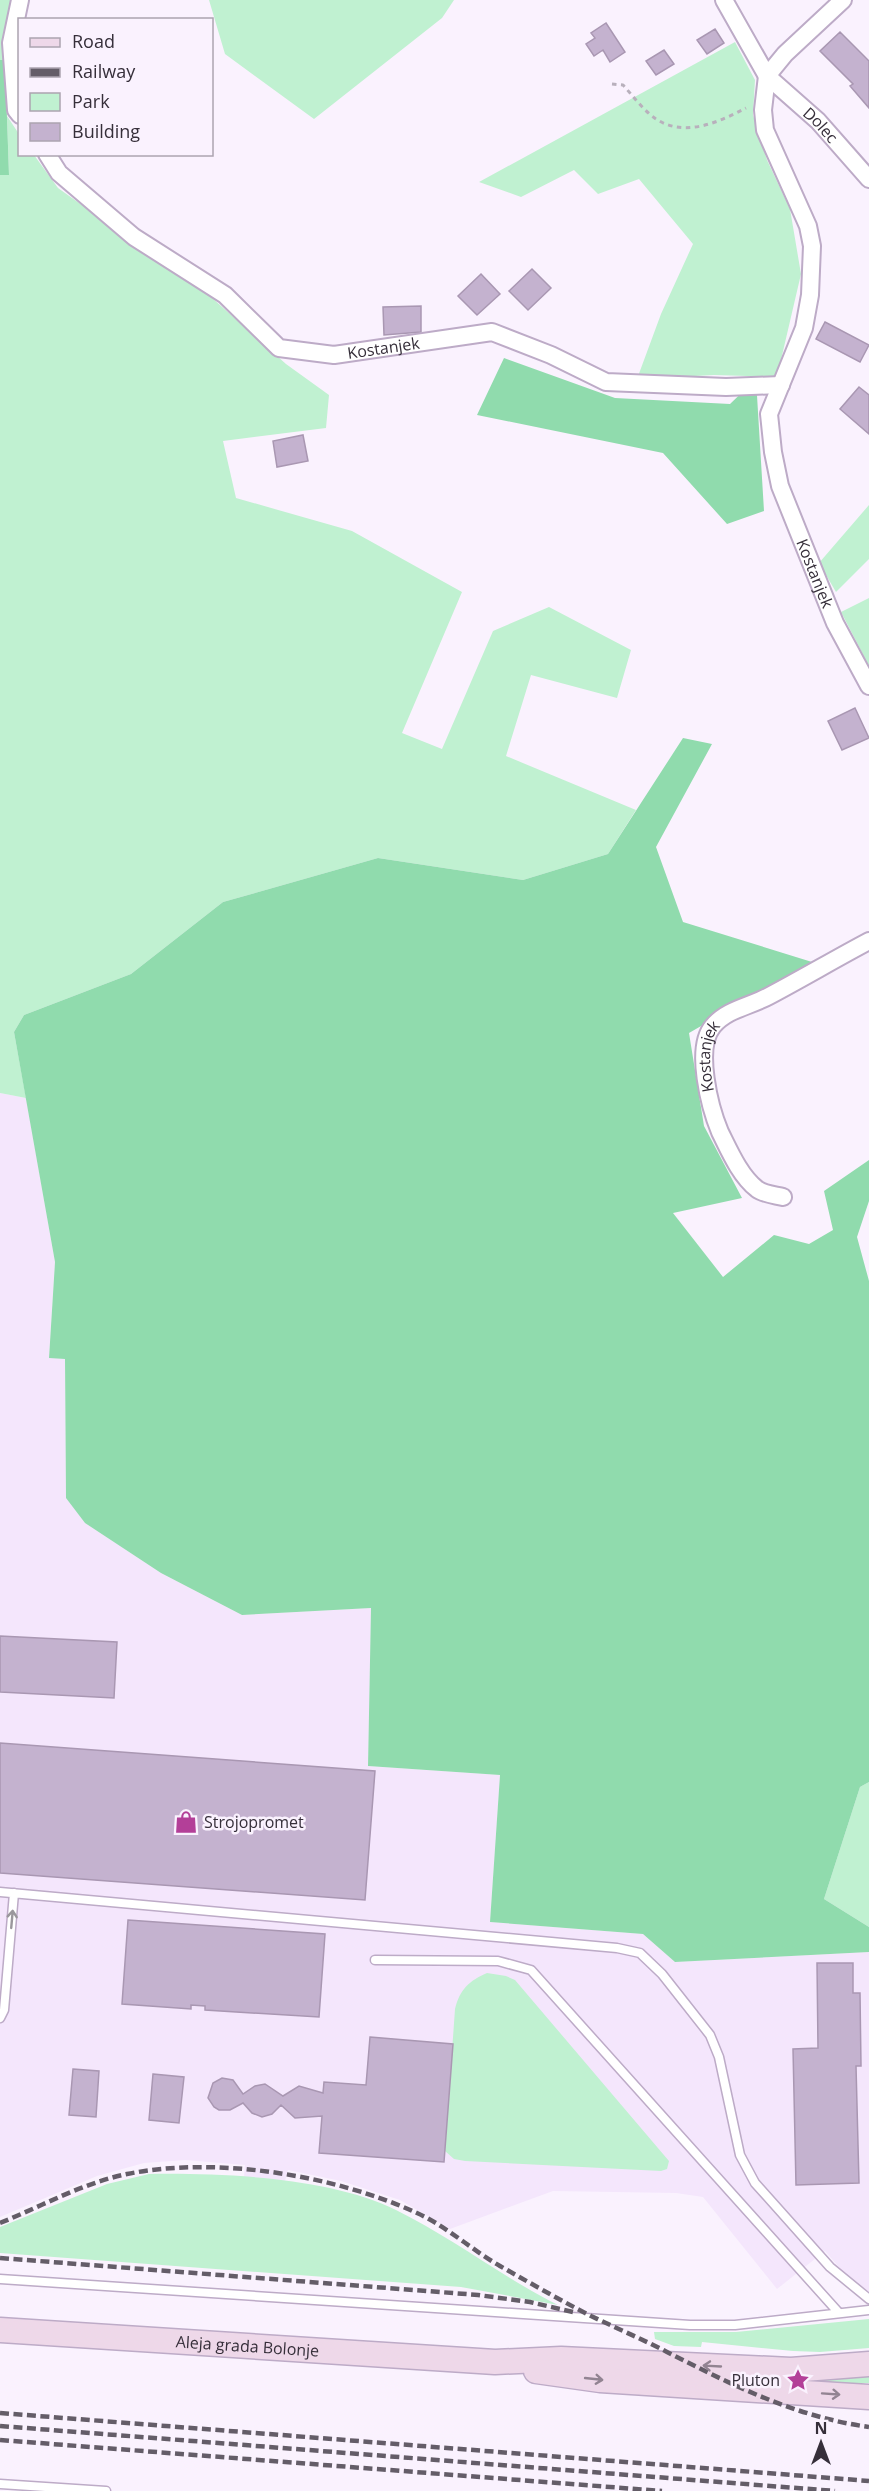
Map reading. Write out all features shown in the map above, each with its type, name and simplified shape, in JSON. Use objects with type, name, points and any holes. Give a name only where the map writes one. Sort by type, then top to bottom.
[{"type":"main road","name":"Aleja grada Bolonje","points":[[0,2330],[495,2362],[600,2380],[867,2396]]},
{"type":"main road","name":"Aleja grada Bolonje","points":[[495,2362],[561,2359],[754,2369],[833,2369],[869,2364]]},
{"type":"main road","points":[[833,2369],[869,2370]]},
{"type":"street","points":[[18,112],[11,43],[20,0]]},
{"type":"street","name":"Dolec","points":[[724,0],[767,76],[818,122],[869,179]]},
{"type":"street","points":[[767,76],[785,54],[843,0]]},
{"type":"street","name":"Kostanjek","points":[[767,76],[763,110],[765,130],[808,226],[812,246],[810,295],[804,328],[769,414],[773,452],[780,486],[835,623],[869,686]]},
{"type":"street","name":"Kostanjek","points":[[48,156],[59,173],[134,237],[225,295],[279,348],[334,355],[492,332],[551,355],[606,382],[726,387],[781,385]]},
{"type":"street","name":"Kostanjek","points":[[783,1197],[757,1190],[738,1166],[727,1145],[713,1116],[708,1096],[706,1040],[713,1026],[733,1011],[766,998],[869,941]]},
{"type":"lane","points":[[0,1892],[617,1948],[640,1953],[662,1974],[710,2035],[720,2056],[740,2155],[755,2183],[830,2267],[869,2299]]},
{"type":"lane","points":[[0,2018],[4,2010],[14,1893]]},
{"type":"lane","points":[[375,1960],[498,1961],[531,1970],[839,2313]]},
{"type":"lane","points":[[0,2279],[602,2321],[690,2325],[735,2325],[869,2310]]},
{"type":"lane","points":[[3,2486],[106,2491]]},
{"type":"path","points":[[612,84],[623,85],[656,119],[675,127],[698,128],[721,121],[765,95]]},
{"type":"shaded area","points":[[0,1093],[26,1098],[55,1262],[49,1357],[65,1359],[66,1497],[85,1523],[161,1573],[242,1615],[371,1608],[368,1766],[500,1775],[490,1922],[643,1934],[675,1962],[869,1952],[869,2293],[857,2288],[825,2251],[777,2289],[703,2197],[676,2193],[553,2191],[450,2229],[400,2200],[341,2181],[288,2170],[285,2181],[244,2177],[245,2165],[185,2160],[144,2163],[97,2176],[0,2217]]},
{"type":"green space","points":[[0,0],[19,0],[5,60],[0,60]]},
{"type":"green space","points":[[209,0],[454,0],[442,18],[314,119],[225,54]]},
{"type":"green space","points":[[735,42],[755,80],[753,115],[767,160],[790,209],[801,274],[777,377],[714,375],[637,379],[661,314],[693,244],[639,179],[598,194],[574,170],[521,197],[479,182]]},
{"type":"green space","points":[[0,60],[5,60],[9,175],[0,175]]},
{"type":"green space","points":[[7,116],[18,132],[18,156],[35,156],[58,188],[211,297],[286,364],[329,395],[326,428],[223,441],[236,498],[352,531],[462,592],[402,733],[442,749],[493,631],[549,607],[631,650],[617,698],[531,675],[506,756],[636,810],[608,854],[523,880],[378,858],[223,902],[131,974],[24,1015],[14,1032],[26,1098],[0,1093],[0,175],[9,175]]},
{"type":"green space","points":[[504,358],[615,398],[730,404],[756,379],[764,511],[727,524],[663,453],[477,415]]},
{"type":"green space","points":[[869,505],[869,559],[836,592],[819,563]]},
{"type":"green space","points":[[869,598],[869,666],[841,612]]},
{"type":"green space","points":[[683,738],[712,744],[656,847],[683,922],[812,962],[689,1033],[704,1126],[742,1198],[673,1213],[723,1277],[774,1235],[809,1244],[833,1230],[824,1191],[869,1160],[869,1201],[857,1237],[869,1281],[869,1782],[860,1787],[824,1899],[869,1927],[869,1952],[675,1962],[643,1934],[490,1922],[500,1775],[368,1766],[371,1608],[242,1615],[161,1573],[85,1523],[66,1498],[65,1359],[49,1358],[55,1262],[14,1032],[24,1015],[131,974],[223,902],[378,858],[523,880],[608,854]]},
{"type":"green space","points":[[869,1782],[869,1927],[824,1899],[860,1787]]},
{"type":"green space","points":[[487,1973],[515,1980],[669,2161],[667,2169],[661,2171],[465,2161],[454,2159],[445,2151],[455,2009],[466,1986]]},
{"type":"green space","points":[[149,2174],[276,2179],[340,2190],[369,2199],[417,2221],[558,2305],[461,2287],[0,2253],[0,2227],[107,2184]]},
{"type":"green space","points":[[869,2319],[869,2348],[820,2352],[702,2342],[701,2347],[674,2346],[655,2339],[654,2332],[736,2332]]},
{"type":"green space","points":[[869,2376],[869,2383],[800,2383],[801,2378]]},
{"type":"building","points":[[606,23],[625,52],[610,62],[603,50],[594,56],[586,44],[595,38],[591,33]]},
{"type":"building","points":[[715,29],[724,43],[707,54],[697,40]]},
{"type":"building","points":[[840,32],[869,61],[869,108],[850,86],[853,84],[820,51]]},
{"type":"building","points":[[664,50],[674,64],[656,75],[646,61]]},
{"type":"building","points":[[532,269],[551,288],[528,310],[509,291]]},
{"type":"building","points":[[481,274],[500,294],[477,315],[458,296]]},
{"type":"building","points":[[421,306],[421,332],[384,335],[383,307]]},
{"type":"building","points":[[825,322],[869,345],[860,362],[816,339]]},
{"type":"building","points":[[859,387],[869,395],[869,434],[840,409]]},
{"type":"building","points":[[303,435],[308,461],[277,467],[273,441]]},
{"type":"building","points":[[855,708],[869,738],[842,750],[828,721]]},
{"type":"building","points":[[0,1636],[117,1642],[114,1698],[0,1692]]},
{"type":"building","name":"Strojopromet","points":[[0,1743],[375,1771],[365,1900],[0,1873]]},
{"type":"building","points":[[128,1920],[325,1934],[319,2017],[205,2010],[205,2006],[191,2005],[191,2009],[122,2004]]},
{"type":"building","points":[[817,1963],[853,1963],[853,1993],[860,1993],[861,2066],[856,2066],[859,2183],[796,2185],[793,2049],[818,2048]]},
{"type":"building","points":[[370,2037],[453,2044],[444,2162],[319,2153],[322,2116],[295,2118],[281,2105],[272,2114],[262,2117],[252,2113],[243,2103],[230,2110],[219,2110],[208,2098],[213,2083],[222,2078],[233,2080],[243,2094],[255,2086],[265,2084],[283,2096],[299,2086],[323,2093],[324,2082],[366,2085]]},
{"type":"building","points":[[73,2069],[99,2071],[96,2117],[69,2115]]},
{"type":"building","points":[[153,2074],[184,2077],[179,2123],[149,2120]]},
{"type":"railway","points":[[0,2223],[94,2183],[127,2174],[162,2169],[236,2168],[312,2179],[349,2188],[417,2213],[500,2266],[568,2304],[740,2388],[816,2416],[869,2427]]},
{"type":"railway","points":[[0,2258],[478,2295],[530,2302],[577,2313]]},
{"type":"railway","points":[[0,2413],[869,2481]]},
{"type":"railway","points":[[0,2426],[835,2491]]},
{"type":"railway","points":[[0,2440],[662,2491]]},
{"type":"place","name":"Strojopromet","points":[[186,1822]]},
{"type":"place","name":"Pluton","points":[[798,2380]]}]
